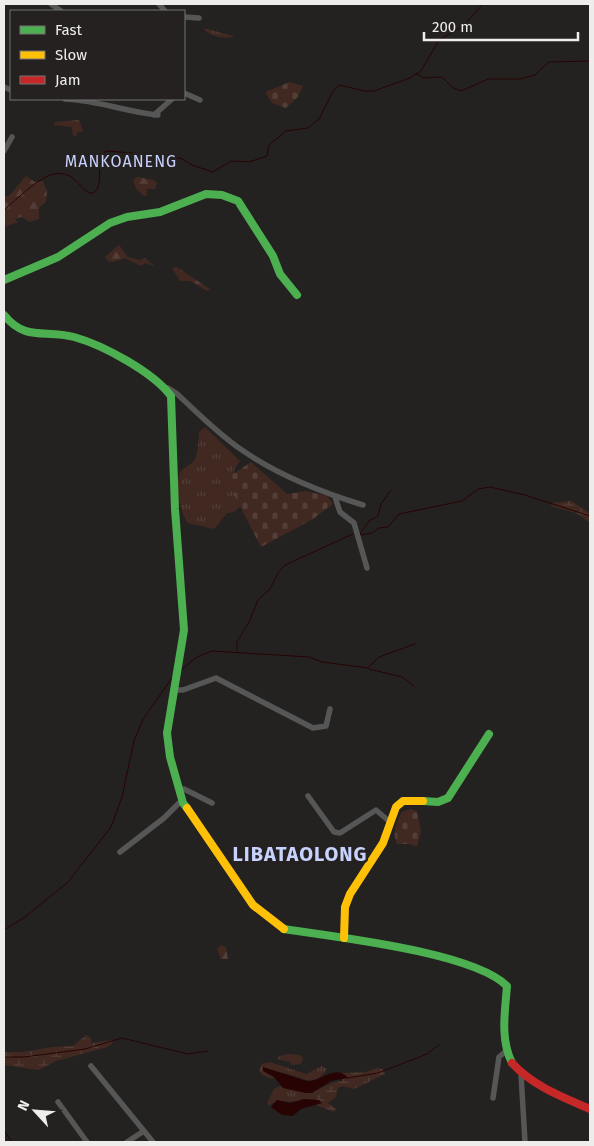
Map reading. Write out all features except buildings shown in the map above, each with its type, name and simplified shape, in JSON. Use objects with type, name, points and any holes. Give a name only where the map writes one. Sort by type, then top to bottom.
[{"type":"street","points":[[185,17],[199,18]]},
{"type":"street","points":[[185,93],[200,100]]},
{"type":"street","points":[[85,100],[115,109],[156,115],[171,100]]},
{"type":"street","points":[[4,151],[12,137]]},
{"type":"street","points":[[4,280],[58,257],[110,223],[127,217],[160,212],[206,194],[222,195],[238,201],[273,256],[280,274],[297,295]]},
{"type":"street","points":[[4,315],[9,323],[23,332],[73,337],[87,342],[149,375],[176,393],[242,450],[296,480],[335,497],[364,505]]},
{"type":"street","points":[[168,388],[171,396],[175,509],[184,630],[167,733],[170,757],[180,791],[181,803],[254,905],[269,919],[284,929],[344,938],[434,956],[479,969],[499,978],[506,986],[504,1033],[506,1051],[511,1062],[521,1074],[590,1109]]},
{"type":"street","points":[[335,497],[340,512],[354,523],[367,568]]},
{"type":"street","points":[[173,690],[183,690],[216,678],[313,728],[326,726],[330,709]]},
{"type":"street","points":[[344,938],[346,904],[357,880],[386,836],[395,807],[402,802],[415,800],[438,802],[448,798],[478,752],[485,735],[489,734]]},
{"type":"street","points":[[180,791],[184,790],[212,803]]},
{"type":"street","points":[[308,796],[334,832],[340,833],[376,810],[390,822]]},
{"type":"street","points":[[120,852],[181,803]]},
{"type":"street","points":[[493,1098],[499,1058],[506,1051]]},
{"type":"street","points":[[91,1066],[153,1142]]},
{"type":"street","points":[[521,1074],[525,1142]]},
{"type":"street","points":[[58,1102],[87,1142]]},
{"type":"street","points":[[127,1142],[144,1131]]},
{"type":"green space","points":[[203,28],[234,36],[226,38],[217,36],[205,31]]},
{"type":"green space","points":[[290,82],[303,86],[298,97],[286,108],[272,103],[265,92]]},
{"type":"green space","points":[[79,120],[83,131],[78,132],[76,136],[73,136],[72,127],[54,125],[55,122]]},
{"type":"green space","points":[[26,176],[35,182],[43,181],[47,192],[46,202],[39,208],[39,219],[30,222],[22,217],[17,218],[15,220],[18,222],[4,227],[4,197],[10,195]]},
{"type":"green space","points":[[137,177],[154,180],[157,183],[155,189],[147,189],[147,195],[144,196],[137,190],[133,181]]},
{"type":"green space","points":[[119,245],[128,257],[140,260],[145,258],[155,266],[145,263],[141,266],[125,258],[113,262],[108,261],[105,257]]},
{"type":"green space","points":[[177,267],[211,290],[207,291],[190,281],[180,281],[172,268]]},
{"type":"green space","points":[[205,427],[240,461],[234,470],[234,478],[244,503],[234,512],[227,513],[214,529],[188,523],[183,513],[178,492],[180,473],[196,457],[199,432]]},
{"type":"green space","points":[[251,462],[287,494],[306,491],[327,496],[333,504],[313,519],[261,547],[226,479]]},
{"type":"green space","points":[[571,501],[590,513],[590,523],[576,513],[551,506],[552,503]]},
{"type":"green space","points":[[411,809],[417,811],[421,831],[417,847],[410,844],[397,844],[395,835],[396,824],[402,812]]},
{"type":"green space","points":[[221,945],[226,947],[228,959],[221,959],[217,949]]},
{"type":"green space","points":[[86,1035],[91,1038],[91,1043],[113,1040],[112,1044],[56,1061],[39,1070],[4,1065],[4,1052],[22,1052],[73,1046]]},
{"type":"green space","points":[[288,1054],[300,1055],[303,1058],[301,1064],[292,1065],[290,1062],[277,1059]]},
{"type":"green space","points":[[270,1062],[306,1074],[322,1066],[327,1069],[323,1075],[314,1080],[285,1073],[263,1071],[274,1077],[272,1079],[262,1075],[259,1070],[262,1064]]},
{"type":"green space","points":[[377,1068],[383,1069],[385,1074],[354,1089],[342,1086],[338,1088],[336,1097],[328,1103],[336,1109],[334,1112],[316,1105],[321,1103],[306,1093],[341,1081],[347,1076],[341,1073],[366,1072]]},
{"type":"green space","points":[[280,1086],[306,1093],[315,1099],[291,1102],[277,1100],[269,1106],[267,1103],[274,1089]]},
{"type":"shaded area","points":[[263,1067],[307,1081],[338,1072],[348,1078],[331,1081],[312,1093],[306,1093],[283,1088],[274,1077],[263,1071]]},
{"type":"shaded area","points":[[304,1099],[319,1100],[322,1103],[301,1109],[293,1116],[282,1115],[271,1107],[277,1100],[290,1103]]},
{"type":"waterway","points":[[4,210],[42,179],[56,173],[73,178],[87,192],[94,193],[99,183],[100,156],[106,151],[133,153],[153,162],[181,158],[192,165],[213,172],[231,161],[249,162],[267,156],[269,145],[286,131],[308,128],[319,119],[333,91],[340,85],[364,91],[374,91],[410,78],[421,71],[439,40],[463,26],[483,4]]},
{"type":"waterway","points":[[416,74],[424,78],[442,77],[453,88],[461,91],[488,79],[520,79],[535,75],[549,62],[590,61]]},
{"type":"waterway","points":[[360,535],[372,533],[379,528],[388,527],[399,514],[462,501],[478,489],[490,487],[525,495],[590,516]]},
{"type":"waterway","points":[[360,534],[369,521],[378,516],[381,504],[391,490]]},
{"type":"waterway","points":[[237,650],[237,642],[249,622],[258,600],[270,589],[278,573],[285,565],[353,534]]},
{"type":"waterway","points":[[181,670],[197,657],[212,651],[309,657],[322,662],[368,668],[379,657],[415,644]]},
{"type":"waterway","points":[[369,669],[402,677],[414,686]]},
{"type":"waterway","points":[[4,930],[25,917],[68,882],[111,827],[122,797],[134,741],[143,719],[172,678]]},
{"type":"waterway","points":[[4,1057],[24,1057],[85,1049],[122,1038],[188,1054],[208,1051]]},
{"type":"waterway","points":[[347,1078],[378,1073],[427,1054],[440,1044]]},
{"type":"waterway","points":[[4,1131],[12,1142]]},
{"type":"traffic: fast","points":[[4,280],[58,257],[110,223],[127,217],[160,212],[206,194],[222,195],[238,201],[273,256],[280,274],[297,295]]},
{"type":"traffic: fast","points":[[4,315],[20,329],[28,332],[64,335],[99,346],[140,369],[163,387],[171,396],[175,509],[184,630],[167,733],[170,757],[183,803],[187,808]]},
{"type":"traffic: fast","points":[[423,801],[438,802],[448,798],[489,734]]},
{"type":"traffic: fast","points":[[284,929],[435,955],[490,974],[507,986],[505,1035],[508,1054],[512,1063]]},
{"type":"traffic: slow","points":[[344,938],[345,907],[350,894],[383,843],[396,807],[403,801],[423,801]]},
{"type":"traffic: slow","points":[[187,808],[253,905],[284,929]]},
{"type":"traffic: jam","points":[[512,1063],[539,1084],[590,1109]]},
{"type":"district","name":"MANKOANENG","points":[[121,161]]},
{"type":"district","name":"LIBATAOLONG","points":[[300,854]]}]
